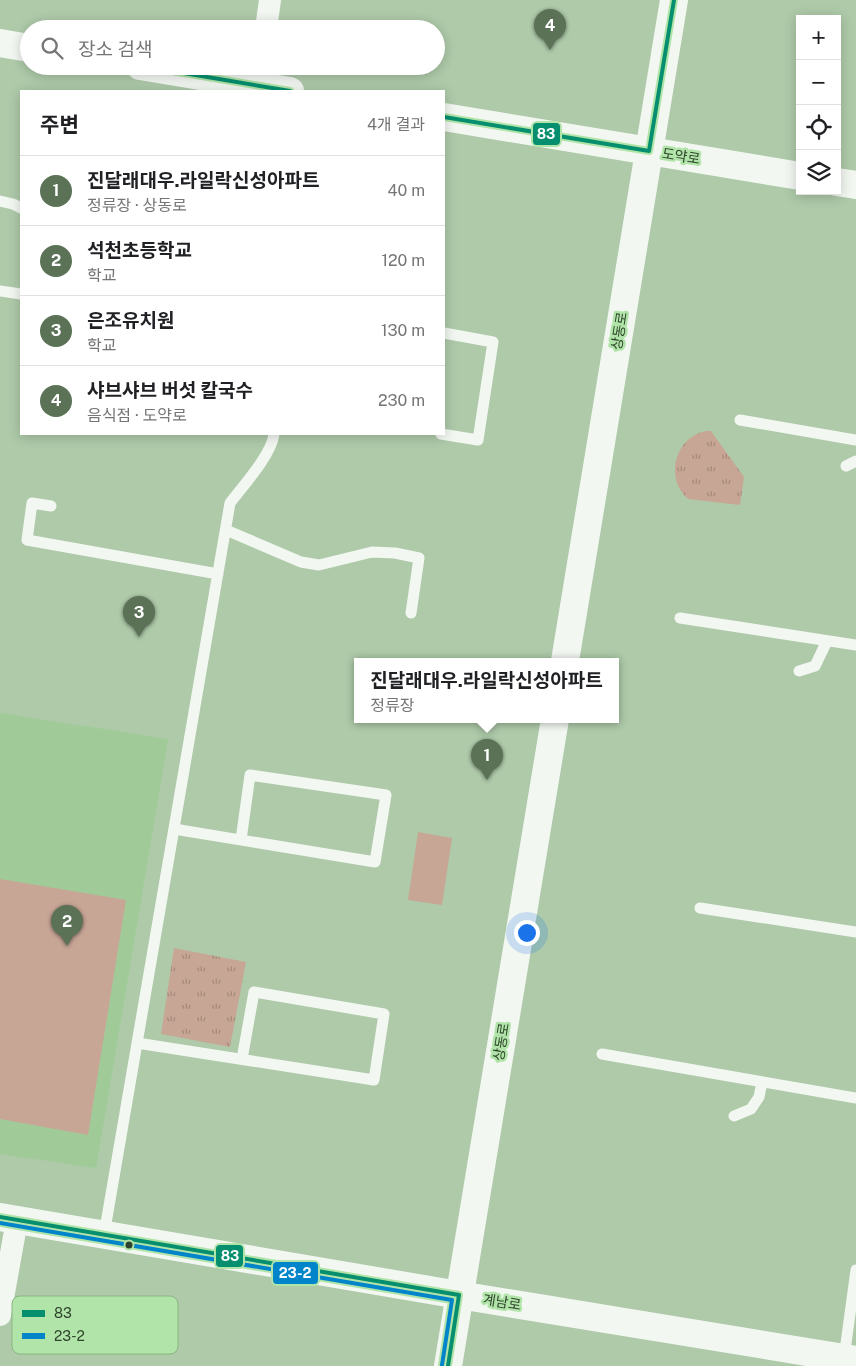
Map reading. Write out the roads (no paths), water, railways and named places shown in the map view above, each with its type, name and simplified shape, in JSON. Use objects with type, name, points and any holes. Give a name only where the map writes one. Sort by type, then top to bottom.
[{"type":"street","points":[[267,20],[270,0]]},
{"type":"street","name":"상동로","points":[[565,658],[674,0]]},
{"type":"street","points":[[0,43],[20,46]]},
{"type":"street","points":[[203,75],[272,85]]},
{"type":"street","name":"도약로","points":[[445,117],[796,175]]},
{"type":"street","points":[[841,183],[856,185]]},
{"type":"street","name":"상동로","points":[[448,1366],[554,723]]},
{"type":"street","points":[[0,1315],[8,1219]]},
{"type":"street","name":"계남로","points":[[8,1219],[850,1359]]},
{"type":"lane","points":[[0,202],[13,204],[20,208]]},
{"type":"lane","points":[[0,291],[20,294]]},
{"type":"lane","points":[[445,333],[493,342],[478,440],[445,435]]},
{"type":"lane","points":[[740,420],[856,440]]},
{"type":"lane","points":[[104,1235],[230,503],[263,459],[274,441],[274,435]]},
{"type":"lane","points":[[51,506],[32,503],[27,540],[218,574]]},
{"type":"lane","points":[[226,530],[301,562],[319,565],[372,552],[395,553],[419,558],[411,612]]},
{"type":"lane","points":[[680,618],[856,645]]},
{"type":"lane","points":[[799,671],[815,666],[827,641]]},
{"type":"lane","points":[[174,829],[241,840],[375,862],[386,795],[250,775],[241,840]]},
{"type":"lane","points":[[700,908],[856,932]]},
{"type":"lane","points":[[138,1043],[374,1080],[384,1014],[254,992],[242,1059]]},
{"type":"lane","points":[[602,1054],[856,1098]]},
{"type":"lane","points":[[734,1116],[751,1109],[759,1097],[762,1082]]},
{"type":"lane","points":[[850,1359],[856,1270]]},
{"type":"place","name":"샤브샤브 버섯 칼국수","points":[[550,50]]},
{"type":"place","name":"은조유치원","points":[[139,637]]},
{"type":"place","name":"진달래대우.라일락신성아파트","points":[[487,780]]},
{"type":"place","name":"석천초등학교","points":[[67,946]]}]
